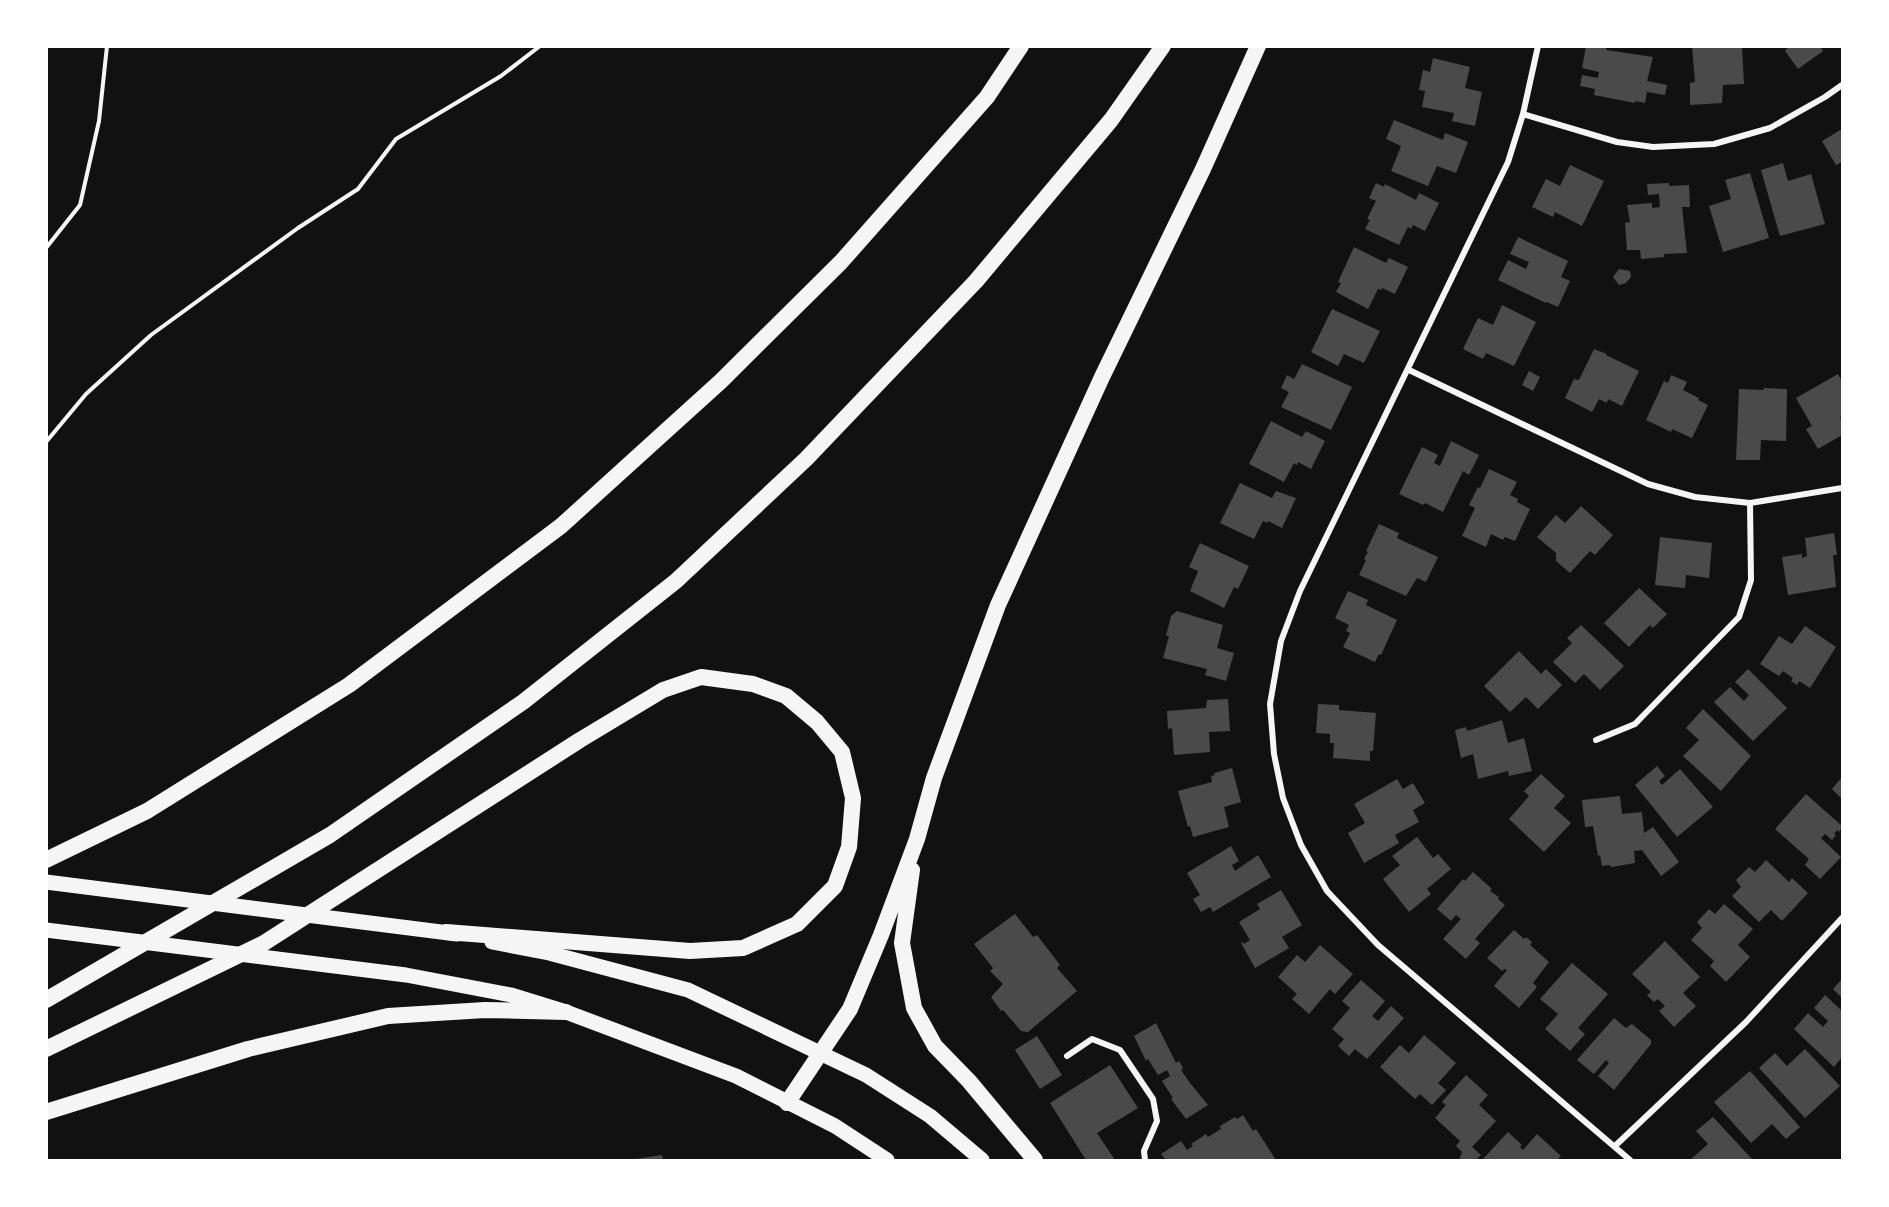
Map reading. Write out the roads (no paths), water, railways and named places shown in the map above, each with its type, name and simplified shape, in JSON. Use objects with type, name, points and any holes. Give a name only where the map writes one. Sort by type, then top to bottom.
[{"type":"highway","points":[[46,860],[147,810],[349,685],[561,526],[721,381],[841,262],[987,97],[1022,46]]},
{"type":"highway","points":[[46,1000],[330,835],[532,695],[676,581],[806,459],[976,281],[1111,120],[1163,46]]},
{"type":"highway","points":[[788,1103],[850,1009],[917,839],[934,778],[998,605],[1102,376],[1203,169],[1258,46]]},
{"type":"highway","points":[[46,1049],[264,943],[580,740],[663,690],[701,677],[753,684],[786,696],[817,722],[842,752],[853,798],[849,847],[835,886],[796,924],[743,948],[690,951],[446,932]]},
{"type":"highway","points":[[917,839],[902,943],[914,1008],[935,1046],[969,1081],[1035,1161]]},
{"type":"highway","points":[[46,1112],[248,1049],[388,1016],[484,1010],[566,1012]]},
{"type":"main road","points":[[46,882],[446,932],[549,953],[688,990],[866,1075],[930,1116],[982,1161]]},
{"type":"main road","points":[[46,930],[406,975],[511,995],[566,1012],[736,1076],[835,1126],[887,1161]]},
{"type":"street","points":[[1538,46],[1524,114],[1508,162],[1300,591],[1281,641],[1270,704],[1274,754],[1283,798],[1301,845],[1326,891],[1378,945],[1630,1161]]},
{"type":"street","points":[[1524,114],[1617,142],[1653,147],[1714,144],[1770,128],[1825,97],[1842,84]]},
{"type":"street","points":[[1409,369],[1648,484],[1695,497],[1750,503],[1842,488]]},
{"type":"street","points":[[1596,740],[1635,724],[1739,617],[1751,580],[1750,503]]},
{"type":"street","points":[[1615,1146],[1746,1022],[1842,918]]},
{"type":"street","points":[[1066,1056],[1092,1039],[1120,1050],[1153,1099],[1157,1121],[1144,1150],[1145,1161]]}]
